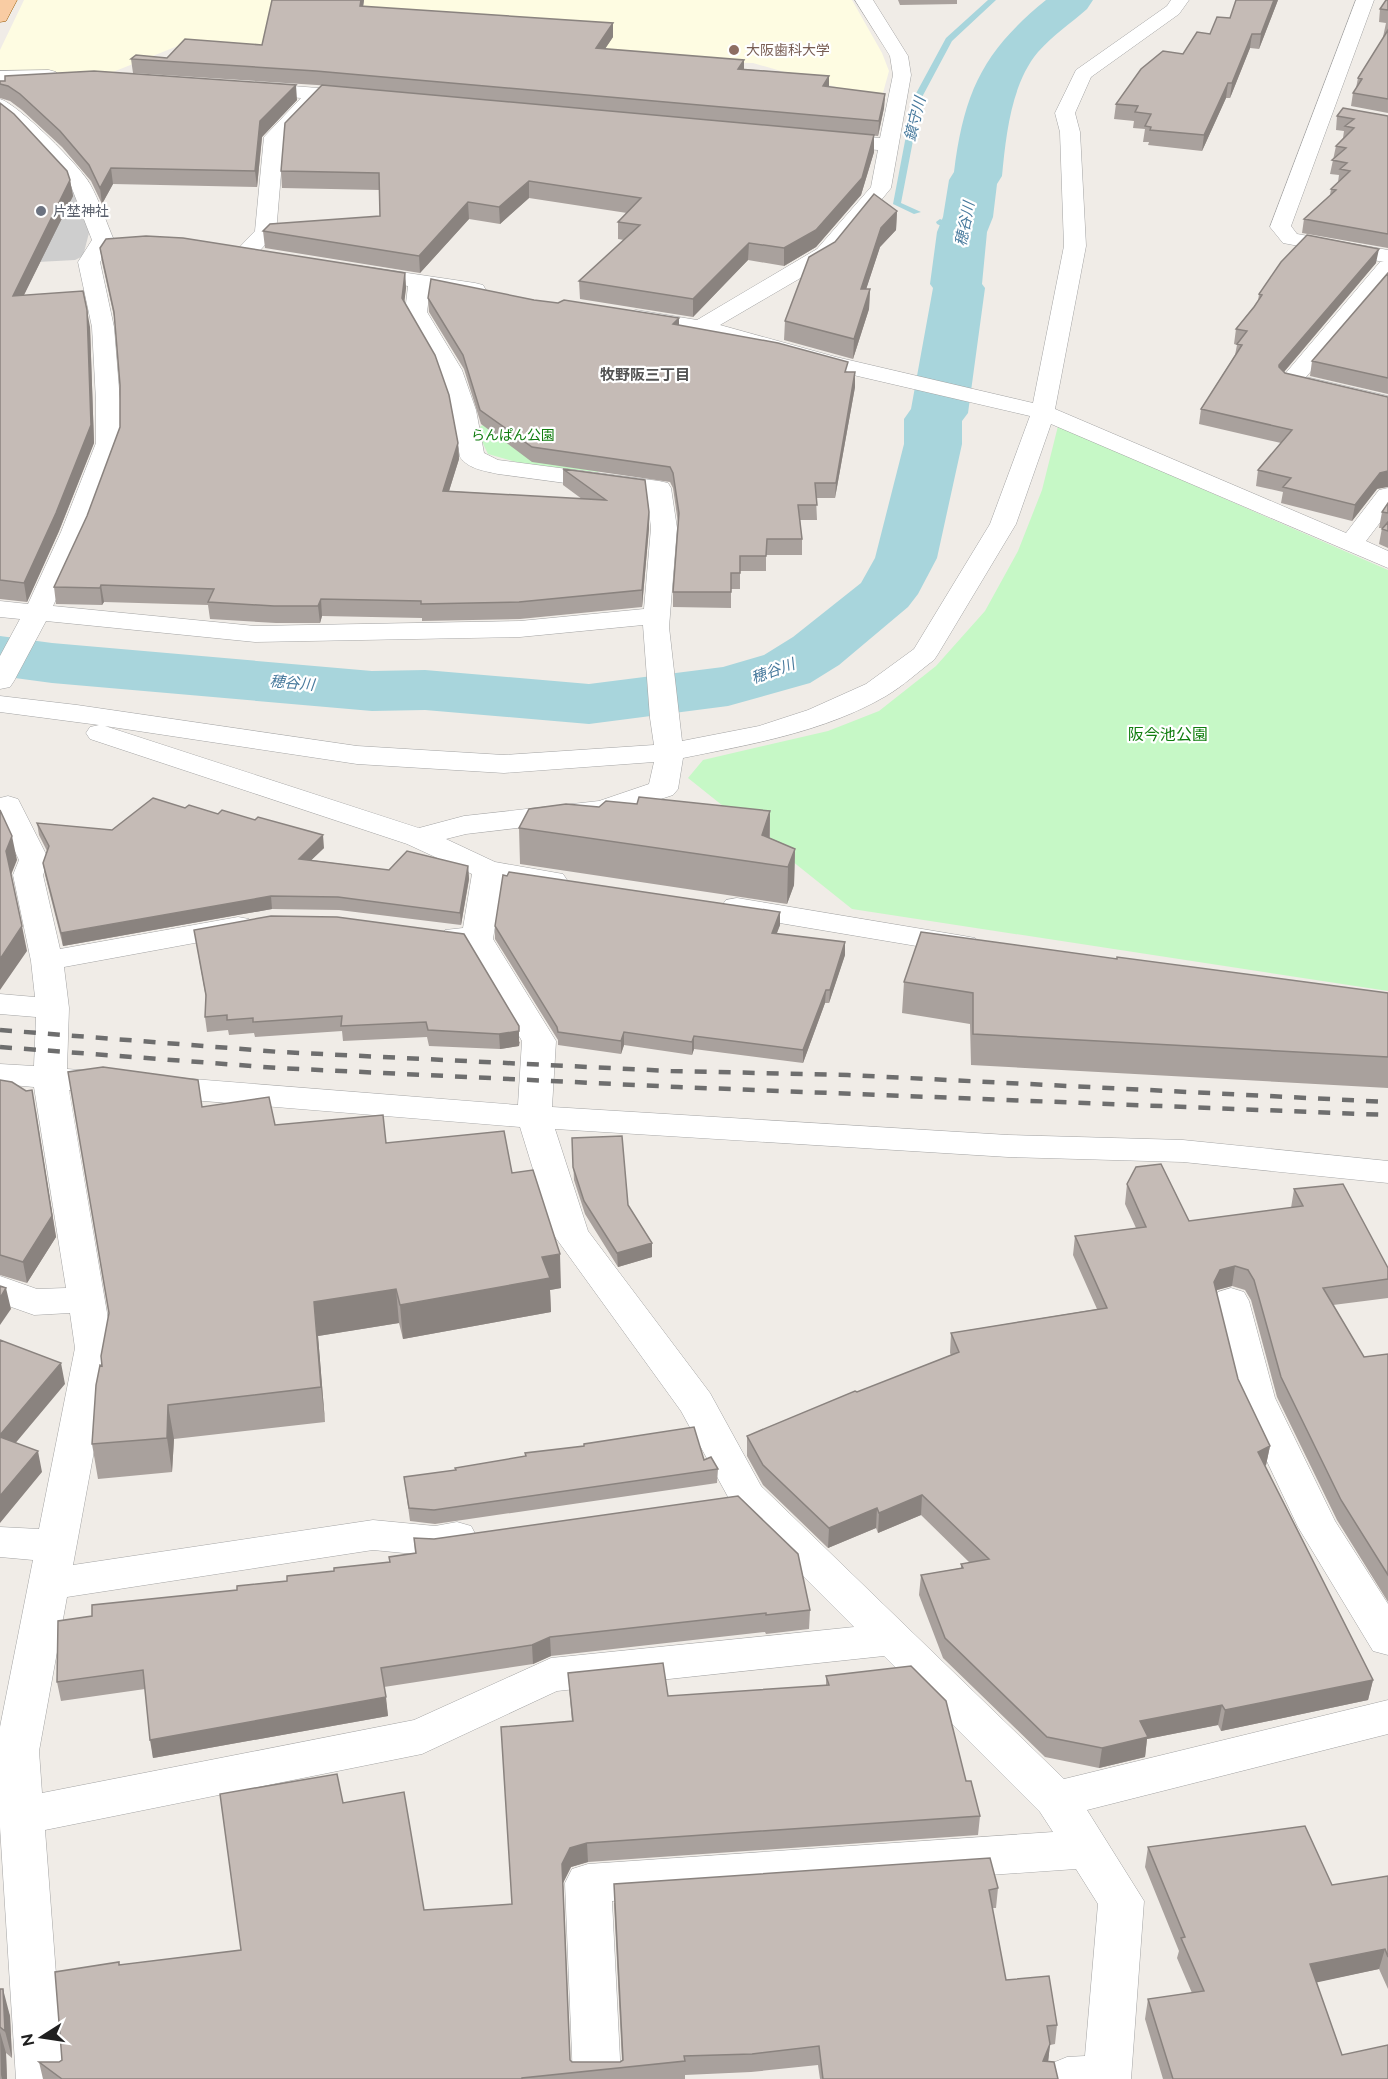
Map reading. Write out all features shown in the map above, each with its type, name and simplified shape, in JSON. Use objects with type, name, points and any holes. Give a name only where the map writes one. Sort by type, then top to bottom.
[{"type":"street","points":[[701,327],[825,254],[881,188],[902,75],[899,56],[864,0]]},
{"type":"street","points":[[0,705],[77,713],[357,755],[504,764],[670,752],[765,733],[818,716],[876,690],[924,654],[1003,524],[1043,412],[1075,246],[1070,132],[1065,113],[1083,74],[1173,10],[1180,0]]},
{"type":"street","points":[[1365,0],[1280,227],[1290,239],[1388,256]]},
{"type":"street","points":[[0,78],[68,76]]},
{"type":"street","points":[[237,88],[376,99]]},
{"type":"street","points":[[268,258],[234,253],[265,233],[274,137],[317,93]]},
{"type":"street","points":[[0,105],[25,124],[80,184],[103,240]]},
{"type":"street","points":[[1325,110],[1346,114]]},
{"type":"street","points":[[807,139],[888,145]]},
{"type":"street","points":[[103,240],[126,241]]},
{"type":"street","points":[[0,681],[36,615],[74,532],[108,443],[108,401],[103,327],[89,262],[103,240]]},
{"type":"street","points":[[1388,267],[1291,381],[1388,403]]},
{"type":"street","points":[[338,268],[501,294]]},
{"type":"street","points":[[418,838],[464,825],[603,809],[663,789],[670,752],[664,718],[656,621],[664,528],[659,488],[498,467],[472,457],[464,410],[450,370],[416,312],[420,281]]},
{"type":"street","points":[[616,313],[701,327],[831,363],[1043,412],[1134,453],[1388,560]]},
{"type":"street","points":[[1350,544],[1388,495]]},
{"type":"street","points":[[0,609],[36,615],[255,634],[520,629],[656,621]]},
{"type":"street","points":[[0,705],[105,734],[418,838],[488,870],[580,884]]},
{"type":"street","points":[[8,805],[34,860],[28,875],[47,961],[52,1008],[50,1080],[94,1348],[53,1565],[9,1754],[21,1816],[40,2079]]},
{"type":"street","points":[[488,870],[477,939],[539,1041],[534,1116],[571,1234],[696,1403],[730,1499],[893,1639],[1056,1799],[1121,1901],[1093,2078]]},
{"type":"street","points":[[707,903],[990,949]]},
{"type":"street","points":[[47,961],[261,922]]},
{"type":"street","points":[[431,933],[477,939]]},
{"type":"street","points":[[0,1004],[52,1008]]},
{"type":"street","points":[[0,1074],[50,1080],[534,1116],[1008,1146],[1183,1151],[1388,1172]]},
{"type":"street","points":[[0,1289],[34,1302],[86,1300]]},
{"type":"street","points":[[1231,1301],[1256,1398],[1318,1527],[1388,1639]]},
{"type":"street","points":[[0,1542],[53,1565],[373,1535],[435,1540],[493,1532]]},
{"type":"street","points":[[21,1816],[422,1736],[551,1676],[893,1639]]},
{"type":"street","points":[[1056,1799],[1388,1717]]},
{"type":"street","points":[[597,2079],[588,1883],[1086,1849]]},
{"type":"shaded area","name":"大阪歯科大学","points":[[24,0],[852,0],[882,53],[889,71],[881,100],[753,63],[348,55],[185,43],[113,72],[0,73],[0,50]]},
{"type":"shaded area","name":"片埜神社","points":[[50,161],[74,188],[89,233],[83,256],[75,260],[0,264]]},
{"type":"green space","name":"らんぱん公園","points":[[541,391],[619,442],[598,472],[527,465],[488,454],[476,429]]},
{"type":"green space","name":"阪今池公園","points":[[1058,426],[1388,570],[1388,991],[852,909],[688,778],[703,760],[828,731],[879,711],[936,666],[985,611],[1018,551],[1042,490]]},
{"type":"building","points":[[272,0],[361,0],[360,6],[613,23],[596,48],[744,60],[738,69],[829,76],[823,86],[885,94],[879,121],[316,71],[131,59],[136,55],[167,58],[185,39],[262,45]]},
{"type":"building","points":[[1236,0],[1274,0],[1261,34],[1252,34],[1232,83],[1228,83],[1204,135],[1150,130],[1151,127],[1145,126],[1151,114],[1135,112],[1138,106],[1116,104],[1141,69],[1163,51],[1183,54],[1197,32],[1210,34],[1217,17],[1230,18]]},
{"type":"building","points":[[1388,0],[1388,10],[1380,9]]},
{"type":"building","points":[[1388,30],[1388,99],[1353,93],[1362,79],[1358,78]]},
{"type":"building","points":[[94,71],[296,85],[260,121],[255,171],[111,168],[100,188],[89,165],[60,131],[20,94],[0,84],[0,81],[5,81],[5,76]]},
{"type":"building","points":[[322,85],[874,135],[862,178],[816,230],[784,248],[749,243],[693,299],[579,281],[640,225],[618,222],[641,198],[529,181],[499,207],[468,202],[419,256],[263,231],[270,224],[380,216],[379,173],[281,171],[285,123]]},
{"type":"building","points":[[0,103],[14,114],[67,171],[70,180],[13,296],[83,291],[87,310],[91,425],[56,513],[24,583],[0,580]]},
{"type":"building","points":[[1343,108],[1388,116],[1388,234],[1304,219],[1336,190],[1331,189],[1350,171],[1340,169],[1347,163],[1332,160],[1346,148],[1336,146],[1354,128],[1345,126],[1354,119],[1337,116]]},
{"type":"building","points":[[874,194],[897,211],[881,228],[861,289],[870,289],[854,339],[785,321],[809,257],[835,242]]},
{"type":"building","points":[[1307,235],[1379,249],[1279,365],[1285,373],[1388,397],[1388,471],[1380,473],[1355,505],[1283,487],[1291,478],[1258,470],[1292,430],[1201,409],[1242,345],[1237,344],[1247,331],[1236,329],[1254,307],[1262,295],[1259,294],[1281,262]]},
{"type":"building","points":[[146,236],[183,238],[405,273],[402,298],[435,355],[449,395],[458,443],[443,491],[606,500],[563,469],[645,480],[649,512],[642,590],[519,602],[421,604],[421,601],[321,599],[318,606],[274,606],[208,602],[214,589],[101,585],[100,588],[54,587],[87,516],[120,427],[120,385],[114,312],[100,248],[106,239]]},
{"type":"building","points":[[1388,273],[1388,378],[1312,361]]},
{"type":"building","points":[[431,279],[534,300],[558,303],[564,300],[679,318],[673,324],[778,343],[848,362],[845,372],[855,372],[836,483],[815,483],[817,505],[798,505],[802,539],[767,539],[766,556],[740,556],[740,573],[731,573],[731,592],[673,592],[679,513],[670,467],[532,447],[480,410],[463,355],[428,298]]},
{"type":"building","points":[[1388,503],[1388,513],[1382,512]]},
{"type":"building","points":[[1388,522],[1388,531],[1382,529]]},
{"type":"building","points":[[639,797],[770,811],[762,835],[795,849],[788,867],[519,828],[529,809],[566,804],[599,807],[606,801],[637,804]]},
{"type":"building","points":[[153,798],[185,808],[189,805],[218,814],[222,810],[255,820],[258,817],[323,835],[299,859],[389,870],[407,851],[468,866],[460,913],[338,897],[271,896],[61,933],[43,863],[49,846],[37,823],[112,830]]},
{"type":"building","points":[[0,810],[12,836],[6,851],[22,926],[0,959]]},
{"type":"building","points":[[509,872],[780,912],[772,933],[845,942],[830,990],[826,990],[803,1050],[694,1036],[692,1042],[624,1032],[621,1041],[558,1032],[495,926],[503,875],[507,876]]},
{"type":"building","points":[[271,916],[337,917],[464,934],[519,1026],[519,1031],[499,1034],[428,1030],[426,1022],[341,1026],[342,1016],[253,1022],[253,1018],[227,1020],[227,1015],[205,1017],[206,995],[194,930]]},
{"type":"building","points":[[921,932],[1388,993],[1388,1057],[973,1034],[973,993],[904,982]]},
{"type":"building","points":[[103,1067],[198,1080],[202,1107],[269,1097],[275,1125],[383,1115],[386,1143],[504,1131],[512,1173],[533,1170],[560,1254],[542,1257],[550,1278],[400,1305],[396,1289],[314,1302],[321,1387],[168,1405],[167,1438],[92,1444],[96,1385],[100,1365],[102,1366],[101,1356],[109,1313],[68,1072]]},
{"type":"building","points":[[0,1080],[12,1082],[26,1091],[32,1090],[52,1216],[23,1262],[0,1255]]},
{"type":"building","points":[[622,1136],[628,1205],[652,1243],[617,1253],[584,1201],[573,1167],[572,1138]]},
{"type":"building","points":[[1161,1164],[1189,1221],[1303,1206],[1294,1189],[1343,1184],[1388,1268],[1388,1279],[1323,1288],[1364,1357],[1388,1354],[1388,1575],[1341,1500],[1281,1377],[1254,1280],[1248,1270],[1235,1266],[1220,1270],[1214,1282],[1238,1379],[1270,1446],[1258,1452],[1373,1680],[1225,1710],[1222,1705],[1140,1721],[1148,1737],[1102,1748],[1047,1737],[945,1638],[921,1575],[963,1568],[961,1564],[989,1559],[922,1495],[879,1513],[877,1508],[829,1528],[763,1465],[747,1436],[855,1391],[959,1352],[951,1333],[1107,1308],[1075,1236],[1146,1227],[1127,1184],[1136,1167]]},
{"type":"building","points":[[0,1286],[6,1288],[0,1298]]},
{"type":"building","points":[[0,1340],[61,1363],[0,1435]]},
{"type":"building","points":[[694,1427],[704,1460],[711,1457],[718,1469],[434,1510],[409,1508],[404,1477],[456,1470],[455,1468],[526,1456],[525,1453],[584,1446],[584,1444]]},
{"type":"building","points":[[0,1437],[38,1451],[0,1496]]},
{"type":"building","points":[[738,1496],[798,1554],[810,1610],[550,1637],[532,1645],[381,1668],[386,1697],[150,1740],[143,1670],[57,1682],[58,1621],[92,1616],[92,1605],[237,1590],[237,1586],[287,1581],[287,1576],[390,1562],[389,1557],[416,1553],[414,1538],[434,1539]]},
{"type":"building","points":[[663,1663],[668,1696],[829,1685],[826,1676],[911,1666],[946,1701],[966,1781],[971,1781],[980,1816],[587,1843],[570,1848],[562,1864],[570,2060],[572,2062],[620,2062],[623,2060],[614,1884],[990,1858],[998,1888],[989,1890],[1006,1980],[1049,1976],[1057,2025],[1047,2026],[1050,2044],[1043,2061],[1054,2062],[1058,2079],[823,2079],[819,2046],[752,2054],[684,2056],[685,2061],[522,2079],[62,2079],[39,2062],[62,2060],[55,1972],[119,1962],[119,1965],[241,1950],[220,1794],[337,1774],[343,1803],[404,1792],[424,1910],[512,1904],[501,1727],[573,1721],[568,1673]]},
{"type":"building","points":[[1305,1826],[1332,1885],[1388,1876],[1388,1957],[1385,1949],[1310,1964],[1342,2055],[1388,2045],[1388,2079],[1173,2079],[1148,1999],[1204,1991],[1181,1938],[1185,1937],[1148,1847]]},
{"type":"building","points":[[0,1989],[3,1989],[5,2031],[0,2027]]},
{"type":"waterway","name":"鎮守川","points":[[917,212],[897,204],[917,99],[949,40],[992,0]]},
{"type":"waterway","name":"穂谷川","points":[[0,656],[52,663],[372,691],[425,690],[589,704],[728,686],[787,669],[816,651],[886,594],[906,558],[933,444],[933,419],[939,413],[959,288],[956,284],[962,232],[968,217],[973,180],[978,176],[989,110],[1000,79],[1017,50],[1036,30],[1072,0]]},
{"type":"waterway","name":"鎮守川","points":[[940,222],[962,232]]},
{"type":"railway","points":[[0,1030],[280,1052],[671,1071],[848,1075],[1388,1102]]},
{"type":"railway","points":[[0,1047],[278,1068],[678,1087],[1388,1115]]},
{"type":"place","name":"大阪歯科大学","points":[[734,50]]},
{"type":"place","name":"片埜神社","points":[[41,211]]},
{"type":"district","name":"牧野阪三丁目","points":[[645,375]]}]
